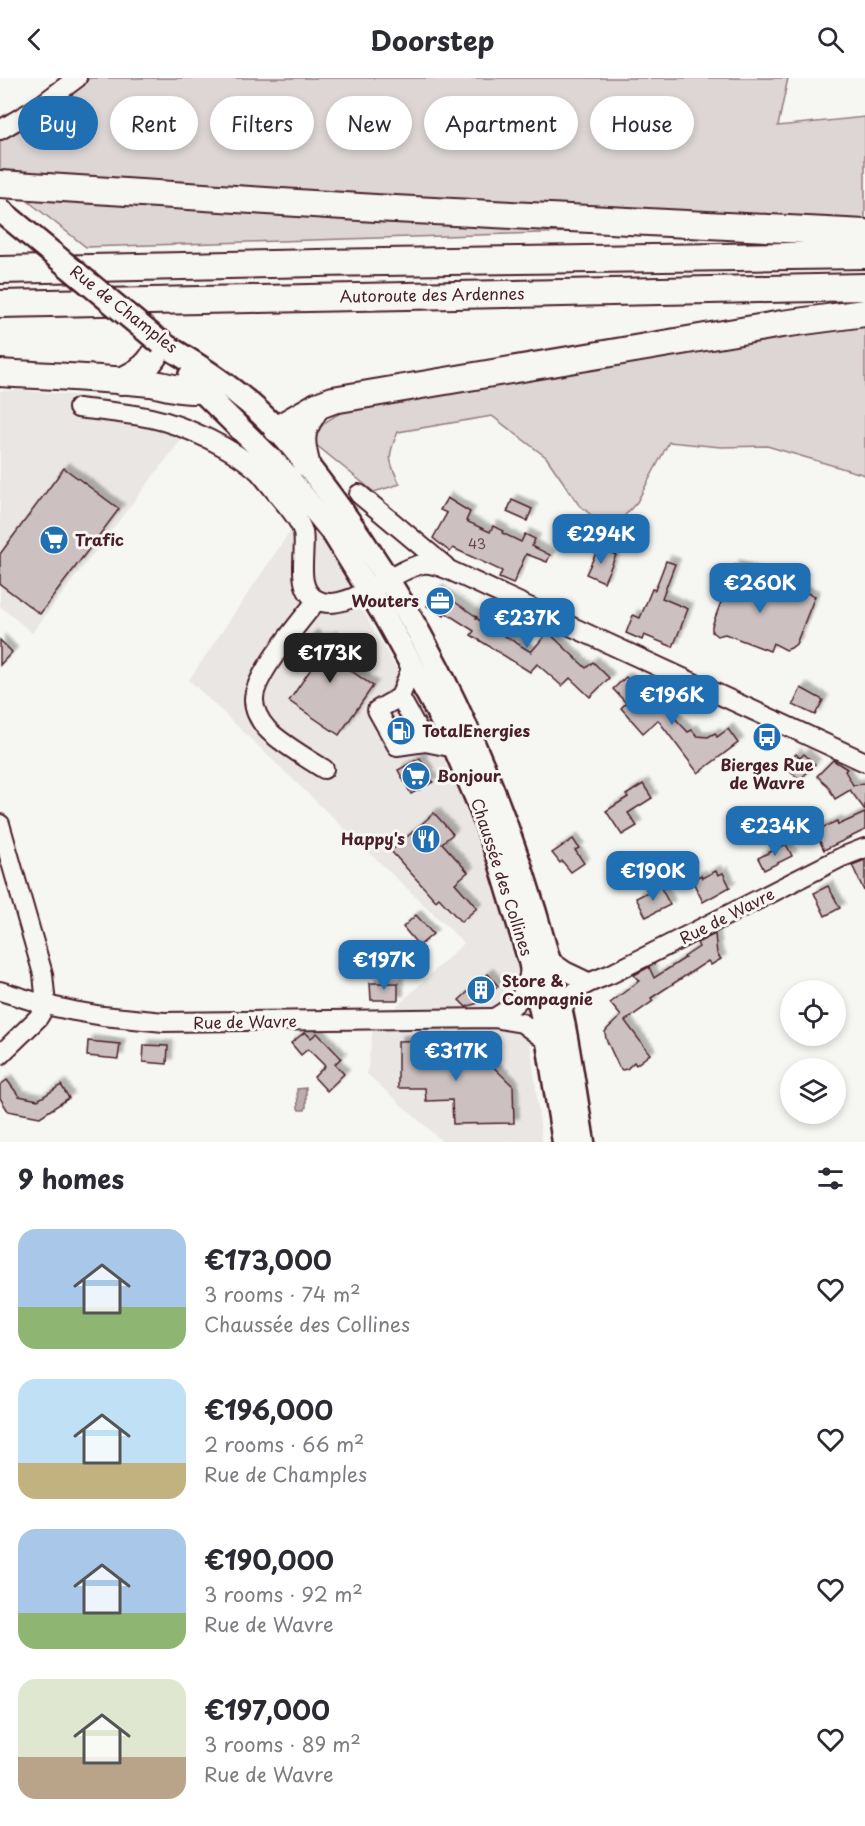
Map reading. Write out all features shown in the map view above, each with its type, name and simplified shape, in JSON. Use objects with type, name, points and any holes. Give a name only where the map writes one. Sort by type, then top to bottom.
[{"type":"highway","points":[[0,184],[398,209],[865,233]]},
{"type":"highway","name":"Autoroute des Ardennes","points":[[0,270],[865,255]]},
{"type":"highway","name":"Autoroute des Ardennes","points":[[0,304],[865,287]]},
{"type":"highway","points":[[277,429],[317,406],[333,400],[538,364],[865,313]]},
{"type":"highway","points":[[121,381],[137,374],[155,353]]},
{"type":"highway","points":[[0,373],[167,385],[194,391],[200,389]]},
{"type":"highway","points":[[306,463],[301,441],[307,421],[317,406]]},
{"type":"main road","name":"Rue de Champles","points":[[0,210],[155,353],[187,362]]},
{"type":"main road","points":[[187,362],[200,389],[261,447],[378,584]]},
{"type":"main road","points":[[187,362],[254,425],[260,428],[277,429],[351,523],[378,584]]},
{"type":"main road","name":"Chaussée des Collines","points":[[378,584],[412,666],[455,748],[479,804],[539,960]]},
{"type":"main road","name":"Chaussée des Collines","points":[[378,584],[437,666],[476,747],[502,812],[583,1142]]},
{"type":"main road","points":[[551,1010],[548,1042],[564,1142]]},
{"type":"street","points":[[0,129],[37,108],[77,78]]},
{"type":"street","points":[[78,408],[151,418],[181,427],[217,443],[259,472],[294,514],[302,531],[304,554],[302,578],[308,591],[317,600],[330,603],[351,599],[378,584],[424,564],[436,565],[865,762]]},
{"type":"street","points":[[359,494],[449,570]]},
{"type":"street","points":[[317,600],[266,669],[257,684],[254,699],[256,712],[269,732],[324,769]]},
{"type":"street","points":[[412,666],[394,700],[377,710],[397,746],[418,743],[455,748]]},
{"type":"street","points":[[394,700],[418,743]]},
{"type":"street","points":[[0,824],[43,974],[46,1005],[38,1017],[0,1055]]},
{"type":"street","name":"Rue de Wavre","points":[[551,1010],[588,982],[611,974],[842,856],[865,848]]},
{"type":"street","points":[[494,1018],[518,1002],[539,960],[588,982]]},
{"type":"street","name":"Rue de Wavre","points":[[0,991],[46,1005],[103,1017],[164,1022],[494,1018],[522,1023],[548,1042]]},
{"type":"shaded area","points":[[90,78],[788,78],[778,126],[865,117],[865,223],[86,247],[0,179],[0,141],[18,132],[18,150],[98,150],[98,96],[69,96]]},
{"type":"shaded area","points":[[865,323],[865,475],[767,446],[721,447],[669,442],[637,502],[611,531],[579,505],[546,457],[492,416],[398,432],[390,458],[400,484],[374,492],[315,444],[321,427],[344,411]]},
{"type":"shaded area","points":[[17,390],[104,398],[185,435],[32,633],[0,606],[0,391]]},
{"type":"shaded area","points":[[306,517],[340,563],[370,624],[426,718],[450,764],[479,835],[523,980],[542,1142],[443,1142],[367,1074],[373,1029],[464,943],[189,680],[291,530]]},
{"type":"shaded area","points":[[306,1088],[306,1107],[305,1110],[299,1110],[297,1089]]},
{"type":"building","points":[[64,468],[119,509],[40,614],[0,584],[0,554]]},
{"type":"building","points":[[447,498],[470,512],[466,521],[490,532],[493,526],[521,542],[525,534],[535,539],[532,546],[550,555],[547,562],[526,554],[513,584],[499,578],[502,571],[453,548],[450,552],[433,538],[447,513],[440,510]]},
{"type":"building","points":[[512,500],[532,509],[527,521],[507,512]]},
{"type":"building","points":[[599,547],[616,555],[604,582],[586,574]]},
{"type":"building","points":[[666,561],[675,564],[662,598],[688,609],[673,647],[644,635],[642,640],[626,633],[633,615],[640,618],[652,589],[655,590]]},
{"type":"building","points":[[735,565],[756,573],[750,587],[789,602],[793,594],[799,590],[815,596],[796,644],[791,648],[786,650],[773,643],[770,651],[725,634],[717,636],[712,632],[712,626]]},
{"type":"building","points":[[437,590],[476,618],[531,652],[548,632],[586,668],[593,662],[609,678],[590,697],[570,678],[562,686],[537,664],[530,672],[471,635],[474,631],[446,613],[444,616],[427,606]]},
{"type":"building","points":[[312,635],[319,640],[332,637],[357,654],[347,668],[373,686],[339,735],[289,701],[315,663],[300,652]]},
{"type":"building","points":[[0,640],[12,652],[0,665]]},
{"type":"building","points":[[626,677],[640,691],[645,687],[688,732],[692,730],[697,736],[708,737],[715,733],[717,737],[728,729],[738,743],[698,773],[658,720],[643,733],[621,708],[626,703],[613,689]]},
{"type":"building","points":[[801,688],[823,700],[815,715],[793,705]]},
{"type":"building","points":[[796,754],[800,758],[804,754],[815,764],[800,780],[785,766]]},
{"type":"building","name":"Bonjour","points":[[420,758],[433,782],[411,794],[398,770]]},
{"type":"building","points":[[833,760],[847,769],[845,771],[853,785],[865,784],[865,810],[850,790],[835,799],[827,785],[817,776]]},
{"type":"building","points":[[643,784],[652,798],[628,813],[637,826],[622,835],[606,811]]},
{"type":"building","points":[[434,813],[453,834],[442,843],[468,872],[455,883],[477,908],[461,922],[439,898],[436,901],[391,851]]},
{"type":"building","points":[[865,813],[865,830],[824,850],[815,831],[837,821],[838,825]]},
{"type":"building","points":[[573,839],[579,848],[575,850],[584,863],[571,872],[552,853]]},
{"type":"building","points":[[786,844],[792,856],[764,870],[758,858]]},
{"type":"building","points":[[865,860],[865,893],[852,865]]},
{"type":"building","points":[[716,871],[718,875],[723,873],[730,887],[703,902],[692,880]]},
{"type":"building","points":[[660,886],[670,905],[646,917],[636,898]]},
{"type":"building","points":[[828,886],[840,908],[825,916],[814,893]]},
{"type":"building","points":[[416,915],[433,934],[419,946],[403,927]]},
{"type":"building","points":[[715,934],[717,954],[721,959],[711,965],[708,961],[651,998],[653,1001],[625,1021],[650,1054],[636,1065],[634,1062],[627,1069],[622,1070],[606,1039],[605,1032],[621,1016],[610,1003],[639,981],[634,975],[649,967],[654,978],[699,947],[697,943]]},
{"type":"building","name":"Store & Compagnie","points":[[488,974],[498,986],[478,1003],[466,1007],[459,1000]]},
{"type":"building","points":[[370,983],[398,983],[398,1000],[371,1000]]},
{"type":"building","points":[[305,1032],[311,1038],[317,1033],[341,1058],[335,1064],[344,1074],[327,1091],[314,1077],[325,1066],[308,1049],[301,1055],[291,1043]]},
{"type":"building","points":[[454,1040],[454,1056],[482,1056],[513,1086],[514,1123],[453,1124],[452,1100],[426,1101],[425,1088],[398,1088],[398,1041]]},
{"type":"building","points":[[88,1041],[120,1044],[118,1059],[87,1056]]},
{"type":"building","points":[[144,1045],[168,1046],[167,1064],[143,1062]]},
{"type":"building","points":[[7,1080],[19,1096],[38,1100],[61,1085],[69,1098],[40,1117],[8,1111],[0,1098],[0,1085]]},
{"type":"place","name":"Trafic","points":[[54,540]]},
{"type":"place","name":"Wouters","points":[[440,601]]},
{"type":"place","name":"TotalEnergies","points":[[401,731]]},
{"type":"place","name":"Bierges Rue de Wavre","points":[[767,737]]},
{"type":"place","name":"Bonjour","points":[[416,776]]},
{"type":"place","name":"Happy's","points":[[426,839]]},
{"type":"place","name":"Store & Compagnie","points":[[481,990]]}]
